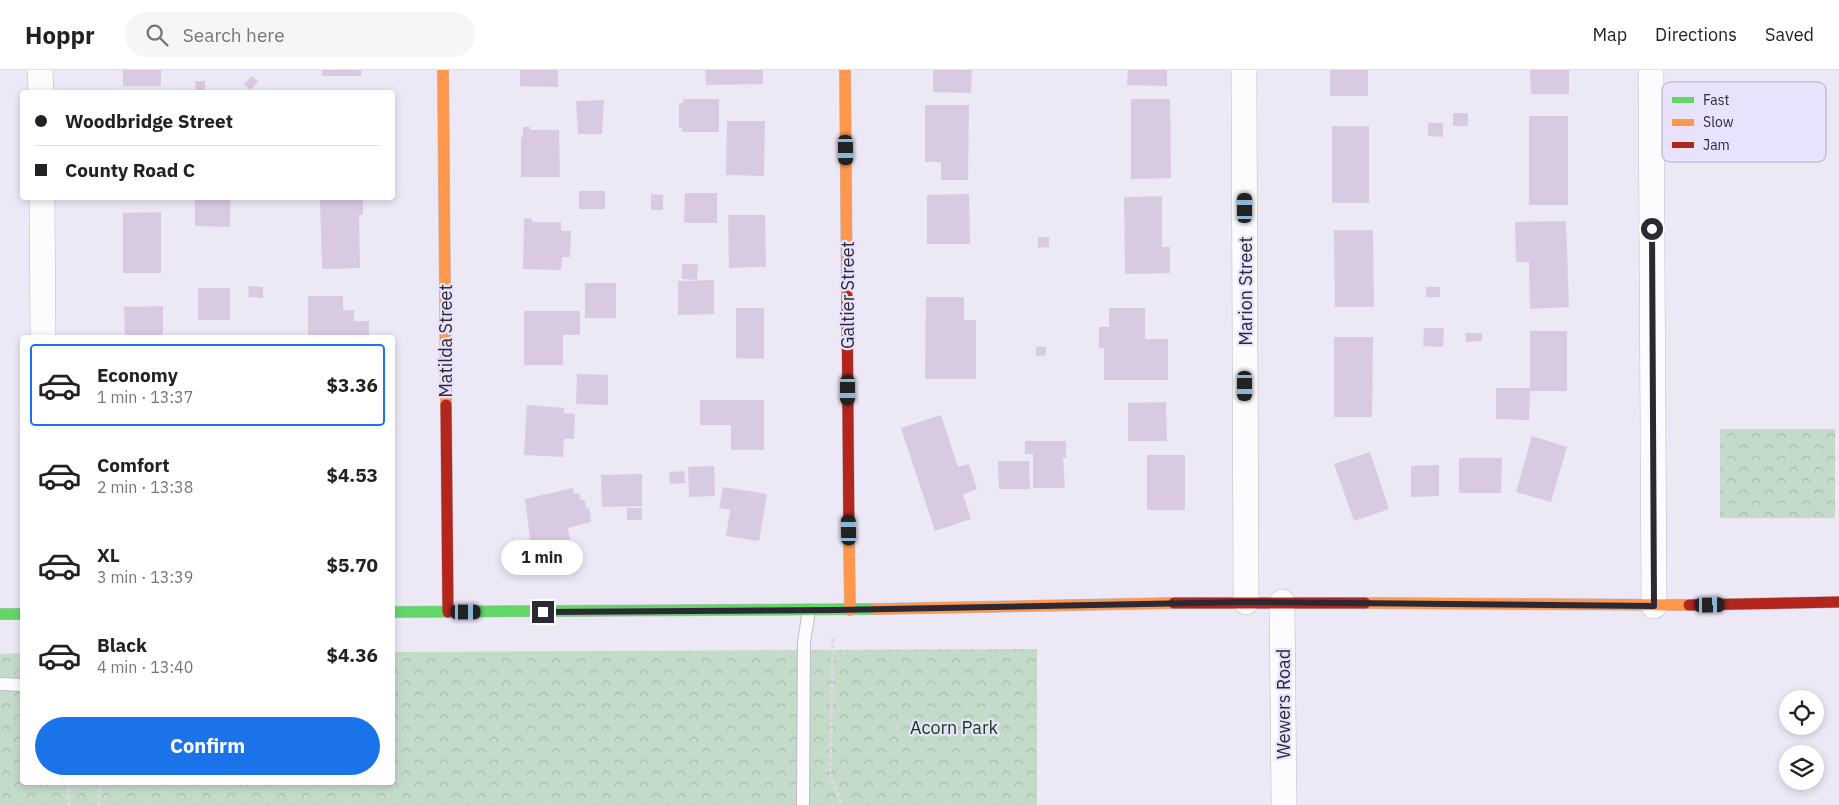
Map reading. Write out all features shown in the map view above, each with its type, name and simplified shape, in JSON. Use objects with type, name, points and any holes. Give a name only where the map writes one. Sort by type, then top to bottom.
[{"type":"main road","name":"Matilda Street","points":[[443,70],[448,612]]},
{"type":"main road","name":"Galtier Street","points":[[845,70],[850,610]]},
{"type":"main road","points":[[395,612],[850,610],[1246,602],[1654,606],[1839,602]]},
{"type":"main road","points":[[0,614],[20,614]]},
{"type":"street","points":[[40,70],[41,90]]},
{"type":"street","name":"Marion Street","points":[[1244,70],[1246,602]]},
{"type":"street","points":[[1651,70],[1654,606]]},
{"type":"street","points":[[42,200],[43,335]]},
{"type":"street","name":"Wewers Road","points":[[1282,602],[1284,805]]},
{"type":"lane","points":[[803,805],[804,642],[809,610]]},
{"type":"lane","points":[[0,684],[20,685]]},
{"type":"path","points":[[833,636],[830,774],[842,805]]},
{"type":"path","points":[[68,785],[69,805]]},
{"type":"path","points":[[99,785],[99,805]]},
{"type":"green space","points":[[1720,429],[1835,429],[1835,518],[1720,518]]},
{"type":"green space","name":"Acorn Park","points":[[1037,649],[1037,805],[0,805],[0,654],[20,653],[20,785],[395,785],[395,652]]},
{"type":"building","points":[[123,70],[161,70],[161,86],[123,86]]},
{"type":"building","points":[[322,70],[361,70],[361,76],[322,76]]},
{"type":"building","points":[[520,70],[558,70],[558,87],[520,86]]},
{"type":"building","points":[[705,70],[763,70],[763,84],[706,85]]},
{"type":"building","points":[[933,70],[972,70],[971,93],[933,92]]},
{"type":"building","points":[[1128,70],[1167,70],[1167,86],[1127,85]]},
{"type":"building","points":[[1330,70],[1368,70],[1368,96],[1330,96]]},
{"type":"building","points":[[1530,70],[1569,70],[1569,94],[1531,94]]},
{"type":"building","points":[[252,76],[258,81],[251,90],[244,84]]},
{"type":"building","points":[[195,81],[205,81],[205,90],[196,90]]},
{"type":"building","points":[[683,99],[719,99],[719,132],[682,132],[682,128],[679,128],[679,103],[683,103]]},
{"type":"building","points":[[1131,99],[1170,99],[1171,178],[1131,179]]},
{"type":"building","points":[[604,100],[602,134],[578,134],[576,101]]},
{"type":"building","points":[[925,105],[969,105],[968,180],[941,180],[941,162],[925,162]]},
{"type":"building","points":[[1453,113],[1468,113],[1468,126],[1453,126]]},
{"type":"building","points":[[1529,116],[1568,116],[1568,205],[1529,205]]},
{"type":"building","points":[[727,121],[765,121],[764,176],[726,175]]},
{"type":"building","points":[[1428,123],[1443,123],[1443,137],[1428,136]]},
{"type":"building","points":[[1332,126],[1369,126],[1369,203],[1332,203]]},
{"type":"building","points":[[523,127],[530,127],[530,130],[559,130],[560,177],[521,177],[521,137],[523,137]]},
{"type":"building","points":[[579,191],[605,191],[605,209],[579,209]]},
{"type":"building","points":[[685,193],[717,193],[717,223],[684,223]]},
{"type":"building","points":[[651,194],[663,195],[663,210],[651,210]]},
{"type":"building","points":[[969,194],[970,244],[927,244],[927,195]]},
{"type":"building","points":[[1162,196],[1162,247],[1170,247],[1170,273],[1125,274],[1124,197]]},
{"type":"building","points":[[195,200],[230,200],[230,227],[195,226]]},
{"type":"building","points":[[320,200],[363,200],[363,215],[359,215],[360,268],[322,269]]},
{"type":"building","points":[[161,212],[161,273],[123,273],[123,213]]},
{"type":"building","points":[[728,215],[765,215],[766,267],[729,268]]},
{"type":"building","points":[[524,218],[532,219],[532,222],[561,222],[561,231],[571,231],[570,257],[562,257],[561,270],[523,269]]},
{"type":"building","points":[[1566,221],[1569,307],[1530,309],[1529,262],[1516,262],[1515,222]]},
{"type":"building","points":[[1334,230],[1373,230],[1374,307],[1335,307]]},
{"type":"building","points":[[1038,237],[1049,237],[1049,247],[1038,248]]},
{"type":"building","points":[[682,264],[698,264],[697,280],[682,279]]},
{"type":"building","points":[[714,280],[714,314],[678,315],[678,281]]},
{"type":"building","points":[[585,283],[616,283],[616,318],[585,318]]},
{"type":"building","points":[[249,286],[263,287],[263,298],[248,297]]},
{"type":"building","points":[[1426,287],[1440,287],[1440,297],[1426,297]]},
{"type":"building","points":[[198,288],[230,288],[230,320],[198,320]]},
{"type":"building","points":[[308,296],[343,296],[343,310],[354,310],[354,321],[369,321],[369,335],[308,335]]},
{"type":"building","points":[[926,297],[964,297],[964,320],[976,320],[976,379],[925,379]]},
{"type":"building","points":[[163,306],[163,335],[125,335],[124,307]]},
{"type":"building","points":[[736,308],[764,308],[764,359],[736,358]]},
{"type":"building","points":[[1109,308],[1145,308],[1145,339],[1168,339],[1168,380],[1104,380],[1104,348],[1099,348],[1099,327],[1109,327]]},
{"type":"building","points":[[524,311],[580,311],[580,335],[563,335],[563,365],[524,365]]},
{"type":"building","points":[[1424,328],[1444,328],[1443,347],[1423,346]]},
{"type":"building","points":[[1530,331],[1567,331],[1567,391],[1530,391],[1529,420],[1496,419],[1496,388],[1530,388]]},
{"type":"building","points":[[1465,333],[1482,333],[1482,341],[1466,342]]},
{"type":"building","points":[[1334,337],[1373,337],[1372,417],[1334,417]]},
{"type":"building","points":[[1036,347],[1046,347],[1046,355],[1036,356]]},
{"type":"building","points":[[577,374],[608,375],[608,405],[576,404]]},
{"type":"building","points":[[700,400],[764,400],[764,450],[731,450],[731,425],[700,425]]},
{"type":"building","points":[[1166,402],[1167,441],[1128,441],[1128,403]]},
{"type":"building","points":[[527,405],[564,408],[564,413],[575,414],[574,439],[564,439],[563,457],[524,455]]},
{"type":"building","points":[[941,415],[958,467],[969,464],[977,489],[963,494],[971,519],[935,531],[901,428]]},
{"type":"building","points":[[1532,436],[1567,447],[1551,502],[1516,492]]},
{"type":"building","points":[[1025,441],[1066,441],[1066,458],[1063,458],[1065,488],[1033,488],[1033,454],[1025,454]]},
{"type":"building","points":[[1370,452],[1389,509],[1354,521],[1334,464]]},
{"type":"building","points":[[1147,455],[1185,455],[1185,510],[1147,510]]},
{"type":"building","points":[[1459,458],[1502,458],[1501,493],[1459,493]]},
{"type":"building","points":[[998,461],[1029,461],[1030,489],[999,489]]},
{"type":"building","points":[[1439,465],[1439,496],[1411,497],[1411,466]]},
{"type":"building","points":[[714,466],[715,496],[689,497],[688,467]]},
{"type":"building","points":[[684,471],[685,483],[670,484],[669,472]]},
{"type":"building","points":[[642,474],[642,506],[602,507],[601,475]]},
{"type":"building","points":[[723,487],[767,494],[759,541],[726,536],[730,510],[719,508]]},
{"type":"building","points":[[573,488],[574,494],[579,493],[580,499],[585,501],[586,508],[589,507],[591,522],[568,528],[570,540],[531,546],[525,499]]},
{"type":"building","points":[[627,508],[642,508],[642,520],[627,520]]},
{"type":"traffic: fast","points":[[395,612],[875,609]]},
{"type":"traffic: fast","points":[[0,614],[20,614]]},
{"type":"traffic: slow","points":[[443,70],[446,405]]},
{"type":"traffic: slow","points":[[845,70],[847,296]]},
{"type":"traffic: slow","points":[[849,540],[850,610]]},
{"type":"traffic: slow","points":[[875,609],[1174,603]]},
{"type":"traffic: slow","points":[[1365,603],[1689,605]]},
{"type":"traffic: jam","points":[[847,296],[849,540]]},
{"type":"traffic: jam","points":[[446,405],[448,612]]},
{"type":"traffic: jam","points":[[1689,605],[1839,602]]},
{"type":"traffic: jam","points":[[1174,603],[1365,603]]},
{"type":"route","points":[[543,612],[836,610],[1246,602],[1654,606],[1652,229]]}]
